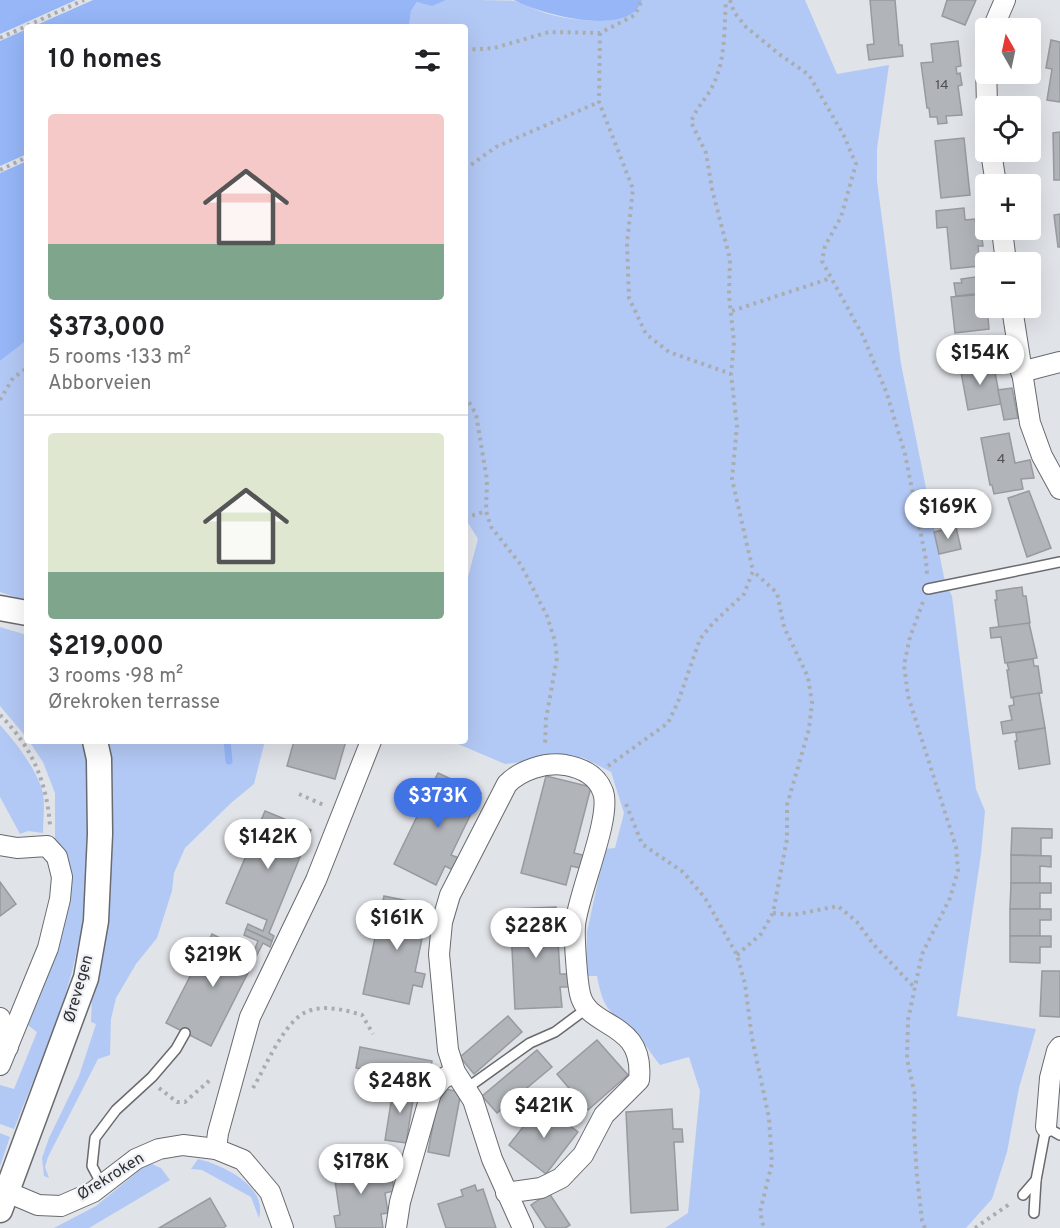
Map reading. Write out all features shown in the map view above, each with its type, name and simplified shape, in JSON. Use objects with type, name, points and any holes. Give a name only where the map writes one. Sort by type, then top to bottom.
[{"type":"street","points":[[997,18],[1005,0]]},
{"type":"street","points":[[1013,318],[1030,423],[1042,456],[1060,489]]},
{"type":"street","points":[[1021,372],[1060,362]]},
{"type":"street","points":[[0,608],[24,612]]},
{"type":"street","name":"Ørevegen","points":[[3,1197],[86,978],[96,921],[100,834],[99,759],[96,744]]},
{"type":"street","points":[[216,1149],[250,1017],[316,880],[370,744]]},
{"type":"street","points":[[506,1193],[541,1188],[561,1178],[583,1155],[604,1115],[639,1080],[641,1064],[636,1048],[614,1026],[586,1009],[580,994],[575,926],[603,820],[605,801],[603,791],[594,776],[585,770],[563,765],[537,766],[514,777],[507,784],[450,895],[442,922],[439,954],[448,1050],[455,1072],[473,1100],[492,1159],[506,1193],[523,1228]]},
{"type":"street","points":[[0,845],[17,848],[47,846],[57,857],[62,877],[60,899],[48,948],[4,1056]]},
{"type":"street","points":[[0,1018],[4,1056]]},
{"type":"street","points":[[1053,1131],[1050,1078],[1060,1047]]},
{"type":"street","points":[[396,1228],[400,1202],[431,1093],[442,1079],[455,1072]]},
{"type":"street","name":"Ørekroken","points":[[3,1197],[38,1205],[61,1206],[93,1191],[136,1159],[159,1149],[183,1145],[216,1149],[243,1160],[270,1192],[283,1228]]},
{"type":"lane","points":[[928,589],[1060,562]]},
{"type":"lane","points":[[467,1088],[530,1043],[555,1032],[586,1009]]},
{"type":"lane","points":[[102,1185],[92,1166],[95,1138],[116,1110],[149,1080],[176,1049],[185,1033]]},
{"type":"lane","points":[[1034,1213],[1036,1180],[1053,1131]]},
{"type":"lane","points":[[1023,1195],[1036,1180]]},
{"type":"path","points":[[31,24],[84,0]]},
{"type":"path","points":[[468,50],[494,48],[549,32],[600,33],[635,15],[642,0]]},
{"type":"path","points":[[728,0],[746,27],[809,75],[844,136],[856,164],[842,217],[825,246],[822,261],[863,336],[887,394],[905,454],[926,560],[928,589],[910,637],[904,665],[908,696],[956,847],[958,870],[950,898],[922,954],[908,1020],[907,1059],[915,1095],[916,1164],[922,1221],[926,1228]]},
{"type":"path","points":[[728,0],[720,67],[712,87],[695,112],[692,122],[706,153],[712,189],[730,259],[729,296],[734,342],[731,374],[737,426],[732,479],[753,571],[744,594],[713,623],[700,639],[678,702],[668,723],[594,776],[623,796],[642,844],[683,872],[705,898],[737,955],[745,984],[752,1038],[769,1118],[771,1163],[760,1212],[764,1228]]},
{"type":"path","points":[[0,38],[24,27]]},
{"type":"path","points":[[600,33],[599,102],[633,189],[627,243],[629,298],[646,334],[669,352],[731,374]]},
{"type":"path","points":[[468,167],[496,147],[599,102]]},
{"type":"path","points":[[0,170],[24,158]]},
{"type":"path","points":[[732,311],[831,278]]},
{"type":"path","points":[[0,400],[13,378],[24,370]]},
{"type":"path","points":[[468,401],[476,414],[487,480],[486,511],[491,527],[521,565],[547,616],[555,640],[557,658],[544,743],[548,766]]},
{"type":"path","points":[[468,517],[486,511]]},
{"type":"path","points":[[737,955],[761,934],[773,913],[787,839],[787,805],[809,729],[812,703],[808,677],[784,627],[777,593],[753,571]]},
{"type":"path","points":[[0,715],[20,739],[35,762],[42,779],[49,814],[50,835],[47,846]]},
{"type":"path","points":[[299,794],[326,806]]},
{"type":"path","points":[[773,913],[792,915],[838,906],[857,922],[874,945],[914,986]]},
{"type":"path","points":[[227,1103],[252,1089],[291,1022],[307,1011],[325,1008],[346,1010],[362,1015],[373,1034]]},
{"type":"path","points":[[149,1080],[177,1102],[185,1102],[239,1057]]},
{"type":"path","points":[[975,1228],[1023,1195]]},
{"type":"shaded area","points":[[0,0],[446,0],[432,6],[417,2],[411,11],[409,24],[24,24],[24,342],[0,361]]},
{"type":"shaded area","points":[[446,0],[515,1],[555,16],[599,21],[626,16],[636,10],[642,0],[805,0],[837,74],[889,65],[877,149],[877,181],[901,364],[945,582],[952,596],[976,789],[985,811],[981,854],[957,1016],[1036,1029],[1019,1088],[1007,1152],[992,1199],[966,1228],[665,1228],[688,1213],[700,1091],[689,1057],[660,1065],[639,1038],[609,1010],[602,997],[597,976],[586,976],[587,932],[605,849],[615,848],[624,813],[611,772],[584,758],[553,753],[505,764],[458,744],[468,744],[468,577],[478,539],[468,523],[468,24],[409,24],[411,11],[417,2]]},
{"type":"shaded area","points":[[514,0],[642,0],[634,12],[620,18],[603,21],[562,16],[526,6]]},
{"type":"shaded area","points":[[24,342],[24,600],[0,592],[0,361]]},
{"type":"shaded area","points":[[0,627],[24,634],[24,734],[0,706]]},
{"type":"shaded area","points":[[0,725],[26,758],[41,786],[44,804],[43,833],[28,831],[20,834],[0,797]]},
{"type":"shaded area","points":[[31,744],[86,744],[89,854],[82,927],[72,972],[58,1019],[14,1129],[0,1124],[0,1085],[14,1089],[37,1032],[25,1023],[45,977],[55,843],[55,793],[43,762]]},
{"type":"shaded area","points":[[110,744],[264,744],[254,784],[185,848],[174,873],[172,891],[157,938],[136,964],[116,998],[111,1019],[110,1055],[98,1059],[48,1157],[45,1167],[49,1178],[44,1176],[42,1158],[49,1138],[79,1076],[96,1024],[91,1022],[92,996],[112,812]]},
{"type":"shaded area","points":[[0,1133],[10,1137],[0,1166]]},
{"type":"shaded area","points":[[198,1159],[231,1172],[250,1187],[257,1196],[260,1207],[259,1218],[251,1197],[202,1170],[191,1169]]},
{"type":"shaded area","points":[[152,1164],[161,1168],[170,1180],[89,1228],[54,1228],[96,1206],[146,1165]]},
{"type":"pier","points":[[76,0],[93,0],[39,24],[24,24],[24,30],[0,41],[0,34]]},
{"type":"pier","points":[[24,155],[24,162],[0,173],[0,166]]},
{"type":"building","points":[[870,0],[895,0],[899,45],[902,45],[903,56],[869,60],[867,45],[874,44]]},
{"type":"building","points":[[947,0],[976,0],[965,25],[942,16]]},
{"type":"building","points":[[1051,40],[1060,42],[1060,102],[1047,100],[1052,69],[1046,68]]},
{"type":"building","points":[[958,41],[961,66],[956,67],[957,74],[960,73],[962,85],[958,86],[962,115],[946,116],[947,123],[938,124],[937,117],[930,117],[929,108],[927,108],[921,63],[933,62],[931,44]]},
{"type":"building","points":[[1060,132],[1060,180],[1054,180],[1053,133]]},
{"type":"building","points":[[964,138],[970,195],[941,198],[935,141]]},
{"type":"building","points":[[964,208],[965,220],[975,219],[975,240],[982,240],[983,246],[978,246],[979,252],[975,252],[975,267],[951,269],[947,227],[937,228],[936,211]]},
{"type":"building","points":[[1060,214],[1060,247],[1058,247],[1054,215]]},
{"type":"building","points":[[975,277],[975,294],[956,296],[954,283],[962,283],[961,279]]},
{"type":"building","points":[[975,295],[975,318],[988,318],[989,329],[955,333],[951,297]]},
{"type":"building","points":[[993,362],[1001,404],[968,410],[960,367]]},
{"type":"building","points":[[1012,388],[1018,418],[1004,420],[998,390]]},
{"type":"building","points":[[1009,433],[1015,463],[1030,460],[1034,478],[1021,479],[1023,489],[994,494],[992,485],[990,485],[981,438]]},
{"type":"building","points":[[1029,491],[1051,548],[1027,557],[1008,498]]},
{"type":"building","points":[[956,527],[961,549],[939,554],[934,532]]},
{"type":"building","points":[[1022,587],[1023,596],[1026,596],[1030,623],[999,628],[996,591]]},
{"type":"building","points":[[1029,623],[1037,658],[1005,663],[1001,637],[991,638],[990,628]]},
{"type":"building","points":[[1033,659],[1034,666],[1038,666],[1042,693],[1011,698],[1007,663]]},
{"type":"building","points":[[1039,693],[1045,728],[1003,734],[1001,722],[1012,720],[1009,706],[1014,705],[1013,697]]},
{"type":"building","points":[[1045,728],[1050,764],[1019,769],[1016,733]]},
{"type":"building","points":[[293,744],[345,744],[335,779],[287,766]]},
{"type":"building","points":[[438,773],[481,793],[451,855],[459,858],[453,870],[445,866],[436,885],[394,864],[424,802],[420,799],[425,789],[429,791]]},
{"type":"building","points":[[546,776],[591,787],[574,853],[583,855],[580,868],[571,866],[566,885],[521,873]]},
{"type":"building","points":[[265,811],[311,830],[269,933],[274,936],[272,941],[246,929],[248,924],[263,931],[267,920],[226,903]]},
{"type":"building","points":[[1012,828],[1052,829],[1052,838],[1041,838],[1041,856],[1011,855]]},
{"type":"building","points":[[1011,855],[1051,856],[1051,867],[1040,866],[1040,883],[1011,883]]},
{"type":"building","points":[[0,882],[16,904],[0,916]]},
{"type":"building","points":[[1011,883],[1051,883],[1051,893],[1040,893],[1040,909],[1010,909]]},
{"type":"building","points":[[384,896],[429,905],[415,972],[425,974],[422,987],[413,985],[409,1004],[363,994]]},
{"type":"building","points":[[556,907],[560,974],[569,974],[570,987],[560,987],[562,1007],[515,1009],[510,909]]},
{"type":"building","points":[[1010,909],[1051,909],[1051,920],[1040,920],[1040,936],[1010,936]]},
{"type":"building","points":[[246,929],[272,941],[270,947],[263,943],[211,1046],[166,1023],[212,934],[253,954],[258,941],[244,935]]},
{"type":"building","points":[[1010,936],[1051,936],[1051,947],[1040,947],[1040,963],[1010,962]]},
{"type":"building","points":[[1042,971],[1060,971],[1060,1017],[1040,1016]]},
{"type":"building","points":[[508,1016],[522,1032],[474,1074],[460,1057]]},
{"type":"building","points":[[597,1040],[628,1075],[588,1110],[580,1100],[577,1102],[572,1096],[574,1094],[557,1074]]},
{"type":"building","points":[[360,1047],[432,1061],[428,1082],[356,1068]]},
{"type":"building","points":[[537,1050],[552,1067],[497,1113],[482,1096]]},
{"type":"building","points":[[394,1084],[415,1088],[406,1143],[385,1140]]},
{"type":"building","points":[[440,1088],[461,1092],[449,1156],[428,1152]]},
{"type":"building","points":[[541,1104],[578,1132],[546,1174],[509,1145]]},
{"type":"building","points":[[672,1109],[673,1129],[682,1129],[683,1142],[674,1142],[678,1210],[631,1213],[626,1112]]},
{"type":"building","points":[[380,1161],[383,1180],[392,1178],[394,1191],[385,1193],[388,1213],[381,1214],[383,1228],[336,1228],[334,1216],[340,1215],[333,1167]]},
{"type":"building","points":[[475,1185],[477,1191],[483,1189],[496,1228],[446,1228],[438,1204],[463,1196],[461,1190]]},
{"type":"building","points":[[549,1193],[570,1225],[565,1228],[546,1228],[531,1205]]},
{"type":"building","points":[[210,1198],[226,1226],[223,1228],[159,1228]]},
{"type":"waterway","points":[[227,744],[229,761]]}]
